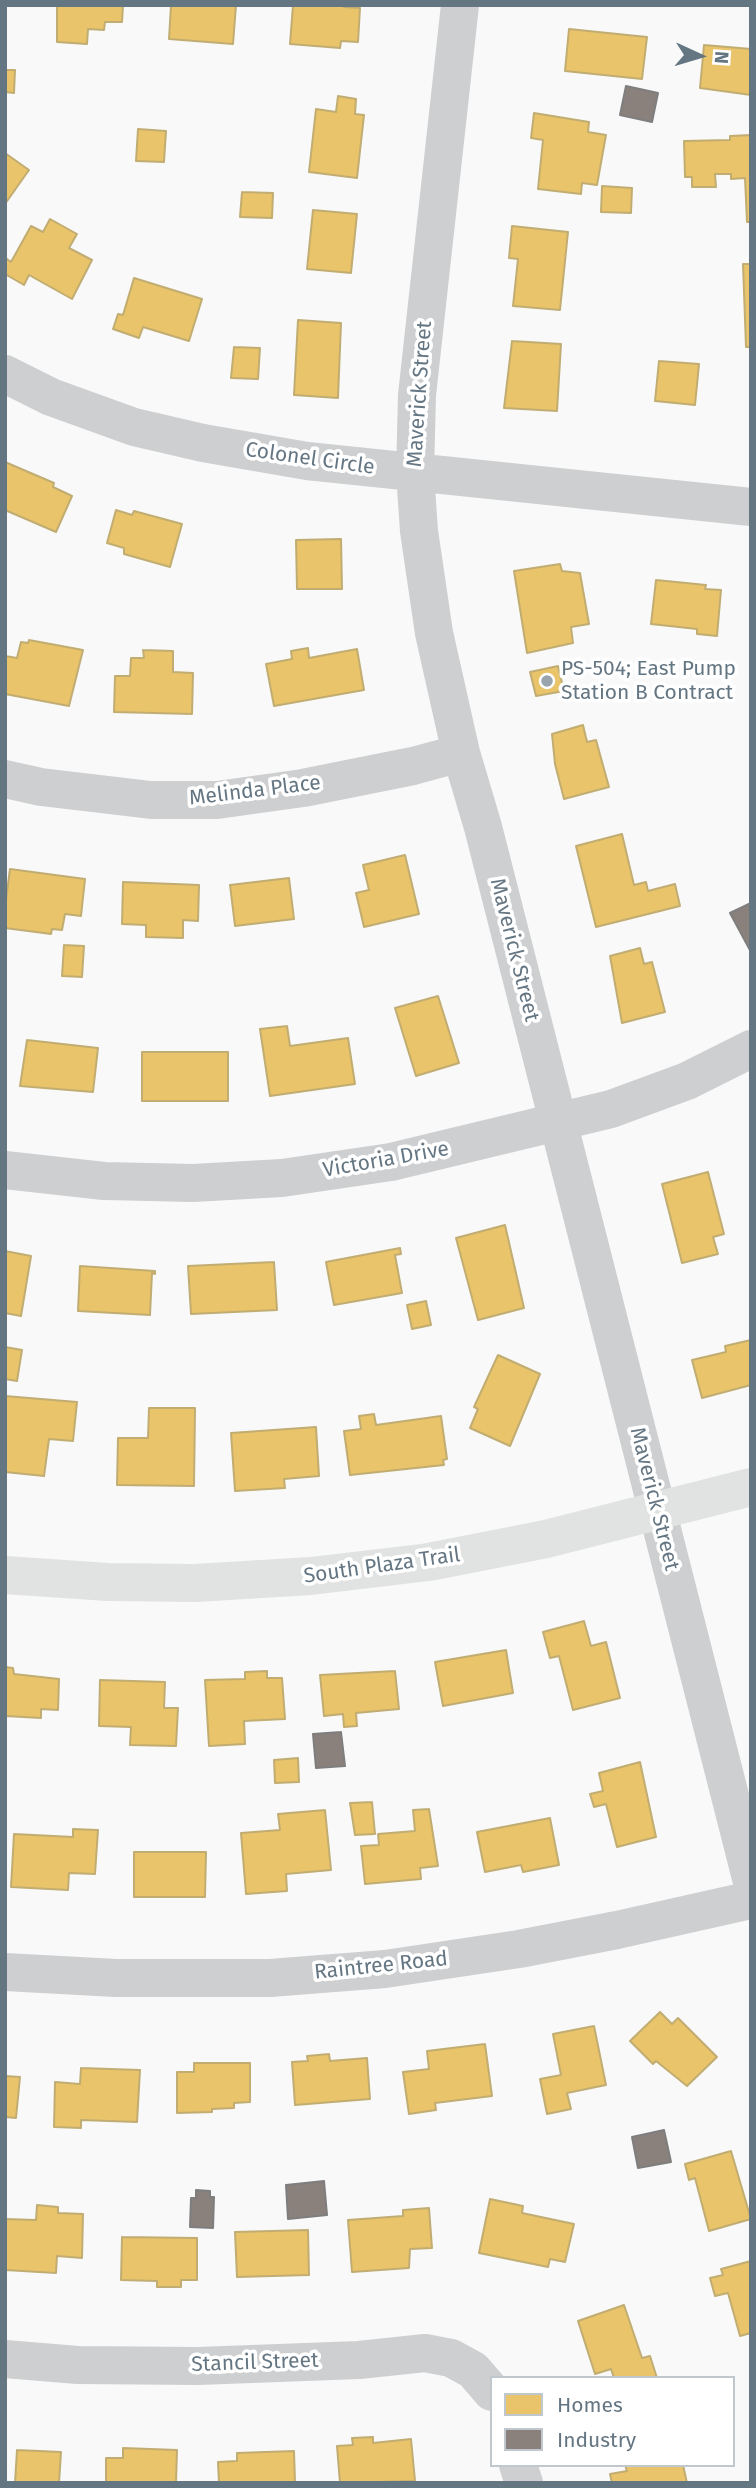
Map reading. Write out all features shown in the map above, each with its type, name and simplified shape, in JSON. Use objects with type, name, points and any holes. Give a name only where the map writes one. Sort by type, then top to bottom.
[{"type":"main road","name":"South Plaza Trail","points":[[5,1575],[108,1582],[182,1583],[311,1576],[429,1562],[546,1539],[751,1486]]},
{"type":"street","name":"Maverick Street","points":[[460,5],[417,395],[415,473],[419,531],[434,634],[461,753],[486,840],[751,1878]]},
{"type":"street","name":"Colonel Circle","points":[[5,374],[51,397],[134,427],[203,443],[294,458],[415,473],[751,507]]},
{"type":"street","name":"Melinda Place","points":[[5,779],[41,787],[152,800],[216,800],[303,788],[413,766],[461,753]]},
{"type":"street","name":"Victoria Drive","points":[[5,1170],[104,1181],[193,1183],[282,1178],[391,1162],[611,1109],[687,1081],[751,1049]]},
{"type":"street","name":"Raintree Road","points":[[5,1972],[116,1978],[270,1978],[385,1969],[556,1942],[751,1900]]},
{"type":"street","name":"Stancil Street","points":[[5,2359],[78,2365],[198,2366],[359,2360],[425,2353],[451,2358],[473,2370],[490,2390]]},
{"type":"building: Homes","points":[[57,5],[123,5],[122,22],[105,22],[104,30],[88,29],[87,44],[57,42]]},
{"type":"building: Homes","points":[[171,5],[236,5],[233,44],[169,39]]},
{"type":"building: Homes","points":[[293,5],[344,5],[360,8],[358,42],[341,41],[340,48],[290,44]]},
{"type":"building: Homes","points":[[569,29],[647,37],[642,79],[565,71]]},
{"type":"building: Homes","points":[[704,45],[751,49],[751,95],[700,88]]},
{"type":"building: Homes","points":[[5,70],[15,70],[14,93],[5,92]]},
{"type":"building: Homes","points":[[338,96],[356,99],[355,114],[364,115],[357,178],[309,172],[316,109],[336,112]]},
{"type":"building: Homes","points":[[534,113],[589,122],[588,132],[606,135],[597,185],[582,183],[581,194],[538,189],[543,140],[531,138]]},
{"type":"building: Homes","points":[[138,129],[166,131],[164,162],[136,161]]},
{"type":"building: Homes","points":[[751,135],[751,222],[747,222],[745,178],[731,179],[731,174],[715,174],[716,187],[692,187],[692,177],[685,177],[684,141],[730,140],[730,136]]},
{"type":"building: Homes","points":[[5,153],[29,170],[5,204]]},
{"type":"building: Homes","points":[[602,186],[632,188],[631,213],[601,212]]},
{"type":"building: Homes","points":[[242,192],[273,193],[272,218],[240,217]]},
{"type":"building: Homes","points":[[313,210],[357,214],[351,273],[307,269]]},
{"type":"building: Homes","points":[[50,219],[77,234],[69,248],[92,260],[72,299],[29,275],[24,285],[5,274],[7,259],[11,262],[31,226],[43,232]]},
{"type":"building: Homes","points":[[512,226],[568,232],[560,310],[513,306],[518,259],[509,258]]},
{"type":"building: Homes","points":[[743,264],[751,264],[751,347],[746,347]]},
{"type":"building: Homes","points":[[134,278],[202,299],[189,341],[143,327],[139,338],[113,329],[118,314],[123,315]]},
{"type":"building: Homes","points":[[298,320],[341,323],[338,398],[294,395]]},
{"type":"building: Homes","points":[[512,341],[561,344],[557,411],[504,408]]},
{"type":"building: Homes","points":[[234,347],[260,348],[258,379],[231,378]]},
{"type":"building: Homes","points":[[659,361],[699,364],[695,405],[655,401]]},
{"type":"building: Homes","points":[[5,462],[54,483],[53,487],[72,496],[56,532],[5,510]]},
{"type":"building: Homes","points":[[116,510],[132,515],[134,511],[182,524],[170,567],[124,554],[124,548],[107,543]]},
{"type":"building: Homes","points":[[341,539],[342,589],[297,589],[296,540]]},
{"type":"building: Homes","points":[[560,564],[562,571],[580,573],[589,624],[571,627],[573,643],[527,653],[514,571]]},
{"type":"building: Homes","points":[[656,580],[706,585],[705,589],[721,590],[717,636],[697,634],[697,629],[651,624]]},
{"type":"building: Homes","points":[[29,640],[83,650],[69,706],[5,694],[5,656],[17,658],[21,642],[28,643]]},
{"type":"building: Homes","points":[[308,648],[309,658],[357,649],[364,690],[274,706],[266,664],[292,659],[291,651]]},
{"type":"building: Homes","points":[[143,650],[173,651],[173,672],[193,673],[192,714],[114,712],[115,676],[130,676],[131,658],[144,658]]},
{"type":"building: Homes","name":"PS-504; East Pump Station B Contract","points":[[558,666],[564,691],[536,696],[530,672]]},
{"type":"building: Homes","points":[[583,725],[587,742],[596,740],[609,787],[564,799],[555,764],[552,734]]},
{"type":"building: Homes","points":[[622,834],[634,885],[646,882],[648,891],[675,884],[680,906],[596,927],[576,846]]},
{"type":"building: Homes","points":[[405,855],[419,914],[364,927],[356,893],[369,890],[363,865]]},
{"type":"building: Homes","points":[[10,869],[85,879],[81,916],[65,914],[62,930],[52,929],[51,934],[5,928]]},
{"type":"building: Homes","points":[[289,878],[294,919],[235,926],[230,885]]},
{"type":"building: Homes","points":[[123,882],[199,885],[198,921],[183,920],[183,938],[146,937],[146,925],[122,924]]},
{"type":"building: Homes","points":[[64,945],[84,946],[82,977],[62,976]]},
{"type":"building: Homes","points":[[640,948],[644,964],[652,962],[665,1012],[622,1023],[610,956]]},
{"type":"building: Homes","points":[[438,996],[459,1063],[416,1076],[395,1008]]},
{"type":"building: Homes","points":[[287,1026],[290,1046],[348,1038],[355,1084],[270,1096],[260,1029]]},
{"type":"building: Homes","points":[[27,1040],[98,1048],[93,1092],[20,1086]]},
{"type":"building: Homes","points":[[142,1052],[228,1052],[228,1101],[142,1101]]},
{"type":"building: Homes","points":[[708,1172],[724,1234],[713,1237],[718,1254],[682,1263],[662,1184]]},
{"type":"building: Homes","points":[[505,1225],[524,1308],[478,1320],[456,1238]]},
{"type":"building: Homes","points":[[400,1248],[401,1254],[395,1255],[402,1293],[334,1305],[326,1262]]},
{"type":"building: Homes","points":[[5,1251],[31,1256],[21,1316],[5,1313]]},
{"type":"building: Homes","points":[[274,1262],[277,1310],[191,1314],[188,1266]]},
{"type":"building: Homes","points":[[80,1266],[155,1271],[155,1274],[152,1273],[150,1315],[78,1311]]},
{"type":"building: Homes","points":[[426,1301],[431,1325],[412,1329],[407,1305]]},
{"type":"building: Homes","points":[[751,1340],[751,1385],[702,1398],[692,1360],[726,1352],[725,1346]]},
{"type":"building: Homes","points":[[5,1347],[22,1350],[17,1381],[5,1379]]},
{"type":"building: Homes","points":[[498,1355],[540,1374],[510,1446],[470,1428],[478,1409],[474,1407]]},
{"type":"building: Homes","points":[[5,1396],[77,1402],[73,1441],[49,1439],[44,1476],[5,1472]]},
{"type":"building: Homes","points":[[149,1408],[195,1408],[194,1486],[117,1485],[118,1438],[148,1438]]},
{"type":"building: Homes","points":[[374,1414],[376,1425],[441,1416],[447,1459],[443,1460],[444,1465],[350,1475],[344,1431],[361,1429],[359,1416]]},
{"type":"building: Homes","points":[[316,1427],[319,1476],[284,1479],[285,1488],[235,1491],[231,1433]]},
{"type":"building: Homes","points":[[584,1621],[591,1646],[606,1642],[620,1698],[573,1710],[559,1656],[550,1658],[543,1632]]},
{"type":"building: Homes","points":[[506,1650],[513,1693],[443,1706],[435,1662]]},
{"type":"building: Homes","points":[[5,1667],[13,1668],[14,1674],[59,1679],[58,1710],[41,1709],[41,1718],[5,1716]]},
{"type":"building: Homes","points":[[267,1671],[267,1678],[282,1678],[285,1719],[244,1721],[245,1744],[209,1746],[205,1680],[245,1679],[245,1672]]},
{"type":"building: Homes","points":[[395,1671],[399,1709],[356,1713],[357,1726],[344,1727],[343,1714],[324,1716],[320,1675]]},
{"type":"building: Homes","points":[[100,1680],[165,1682],[164,1708],[178,1708],[176,1746],[130,1745],[131,1727],[99,1726]]},
{"type":"building: Homes","points":[[298,1758],[299,1782],[275,1783],[274,1760]]},
{"type":"building: Homes","points":[[640,1762],[656,1837],[617,1847],[606,1804],[594,1807],[590,1794],[603,1791],[599,1773]]},
{"type":"building: Homes","points":[[372,1802],[375,1834],[355,1835],[350,1803]]},
{"type":"building: Homes","points":[[429,1809],[438,1866],[420,1868],[421,1879],[365,1884],[361,1846],[379,1845],[378,1834],[415,1831],[413,1810]]},
{"type":"building: Homes","points":[[325,1810],[331,1870],[286,1874],[287,1891],[246,1894],[241,1833],[280,1830],[278,1814]]},
{"type":"building: Homes","points":[[550,1818],[559,1865],[523,1872],[521,1865],[485,1872],[477,1832]]},
{"type":"building: Homes","points":[[73,1829],[98,1830],[95,1874],[69,1873],[68,1890],[11,1887],[14,1834],[73,1837]]},
{"type":"building: Homes","points":[[134,1852],[206,1852],[205,1897],[134,1897]]},
{"type":"building: Homes","points":[[660,2012],[672,2024],[678,2018],[717,2057],[687,2086],[656,2061],[653,2064],[630,2041]]},
{"type":"building: Homes","points":[[594,2026],[606,2085],[567,2093],[571,2109],[547,2114],[540,2079],[561,2075],[553,2034]]},
{"type":"building: Homes","points":[[485,2044],[492,2096],[435,2103],[436,2110],[409,2114],[403,2072],[429,2069],[427,2051]]},
{"type":"building: Homes","points":[[329,2054],[330,2061],[367,2058],[370,2099],[295,2105],[292,2062],[308,2061],[307,2056]]},
{"type":"building: Homes","points":[[194,2063],[250,2063],[250,2102],[234,2103],[234,2108],[212,2109],[212,2112],[177,2113],[177,2072],[194,2072]]},
{"type":"building: Homes","points":[[81,2068],[140,2070],[137,2122],[81,2120],[81,2128],[54,2127],[55,2082],[80,2084]]},
{"type":"building: Homes","points":[[5,2076],[20,2077],[16,2118],[5,2117]]},
{"type":"building: Homes","points":[[731,2151],[751,2219],[709,2231],[695,2178],[689,2180],[685,2164]]},
{"type":"building: Homes","points":[[490,2199],[523,2206],[522,2213],[574,2224],[565,2262],[550,2259],[548,2267],[479,2253]]},
{"type":"building: Homes","points":[[37,2205],[58,2207],[58,2213],[83,2214],[82,2258],[57,2256],[56,2273],[5,2270],[5,2219],[36,2220]]},
{"type":"building: Homes","points":[[429,2208],[432,2248],[410,2249],[409,2268],[352,2272],[348,2220],[403,2216],[403,2210]]},
{"type":"building: Homes","points":[[308,2230],[309,2275],[237,2277],[235,2232]]},
{"type":"building: Homes","points":[[122,2237],[197,2238],[197,2280],[181,2280],[181,2287],[157,2287],[157,2281],[121,2280]]},
{"type":"building: Homes","points":[[751,2261],[751,2333],[740,2336],[728,2293],[715,2296],[710,2278],[723,2275],[721,2269]]},
{"type":"building: Homes","points":[[624,2305],[642,2358],[650,2356],[656,2376],[613,2376],[611,2369],[595,2374],[578,2321]]},
{"type":"building: Homes","points":[[373,2437],[373,2443],[411,2439],[415,2481],[340,2483],[337,2446],[353,2445],[352,2438]]},
{"type":"building: Homes","points":[[123,2448],[177,2450],[176,2483],[106,2483],[106,2458],[123,2458]]},
{"type":"building: Homes","points":[[17,2450],[61,2452],[59,2483],[15,2483]]},
{"type":"building: Homes","points":[[294,2451],[295,2483],[219,2483],[218,2462],[237,2461],[237,2453]]},
{"type":"building: Homes","points":[[626,2467],[683,2467],[687,2483],[612,2483],[610,2474],[627,2471]]},
{"type":"building: Industry","points":[[626,86],[658,93],[652,122],[620,115]]},
{"type":"building: Industry","points":[[751,903],[751,952],[730,913]]},
{"type":"building: Industry","points":[[341,1732],[345,1766],[316,1768],[313,1734]]},
{"type":"building: Industry","points":[[664,2130],[671,2162],[638,2168],[632,2137]]},
{"type":"building: Industry","points":[[324,2181],[327,2215],[288,2219],[286,2185]]},
{"type":"building: Industry","points":[[196,2190],[210,2191],[210,2197],[214,2197],[213,2228],[190,2227],[191,2198],[196,2198]]},
{"type":"place","name":"PS-504; East Pump Station B Contract","points":[[547,681]]}]
